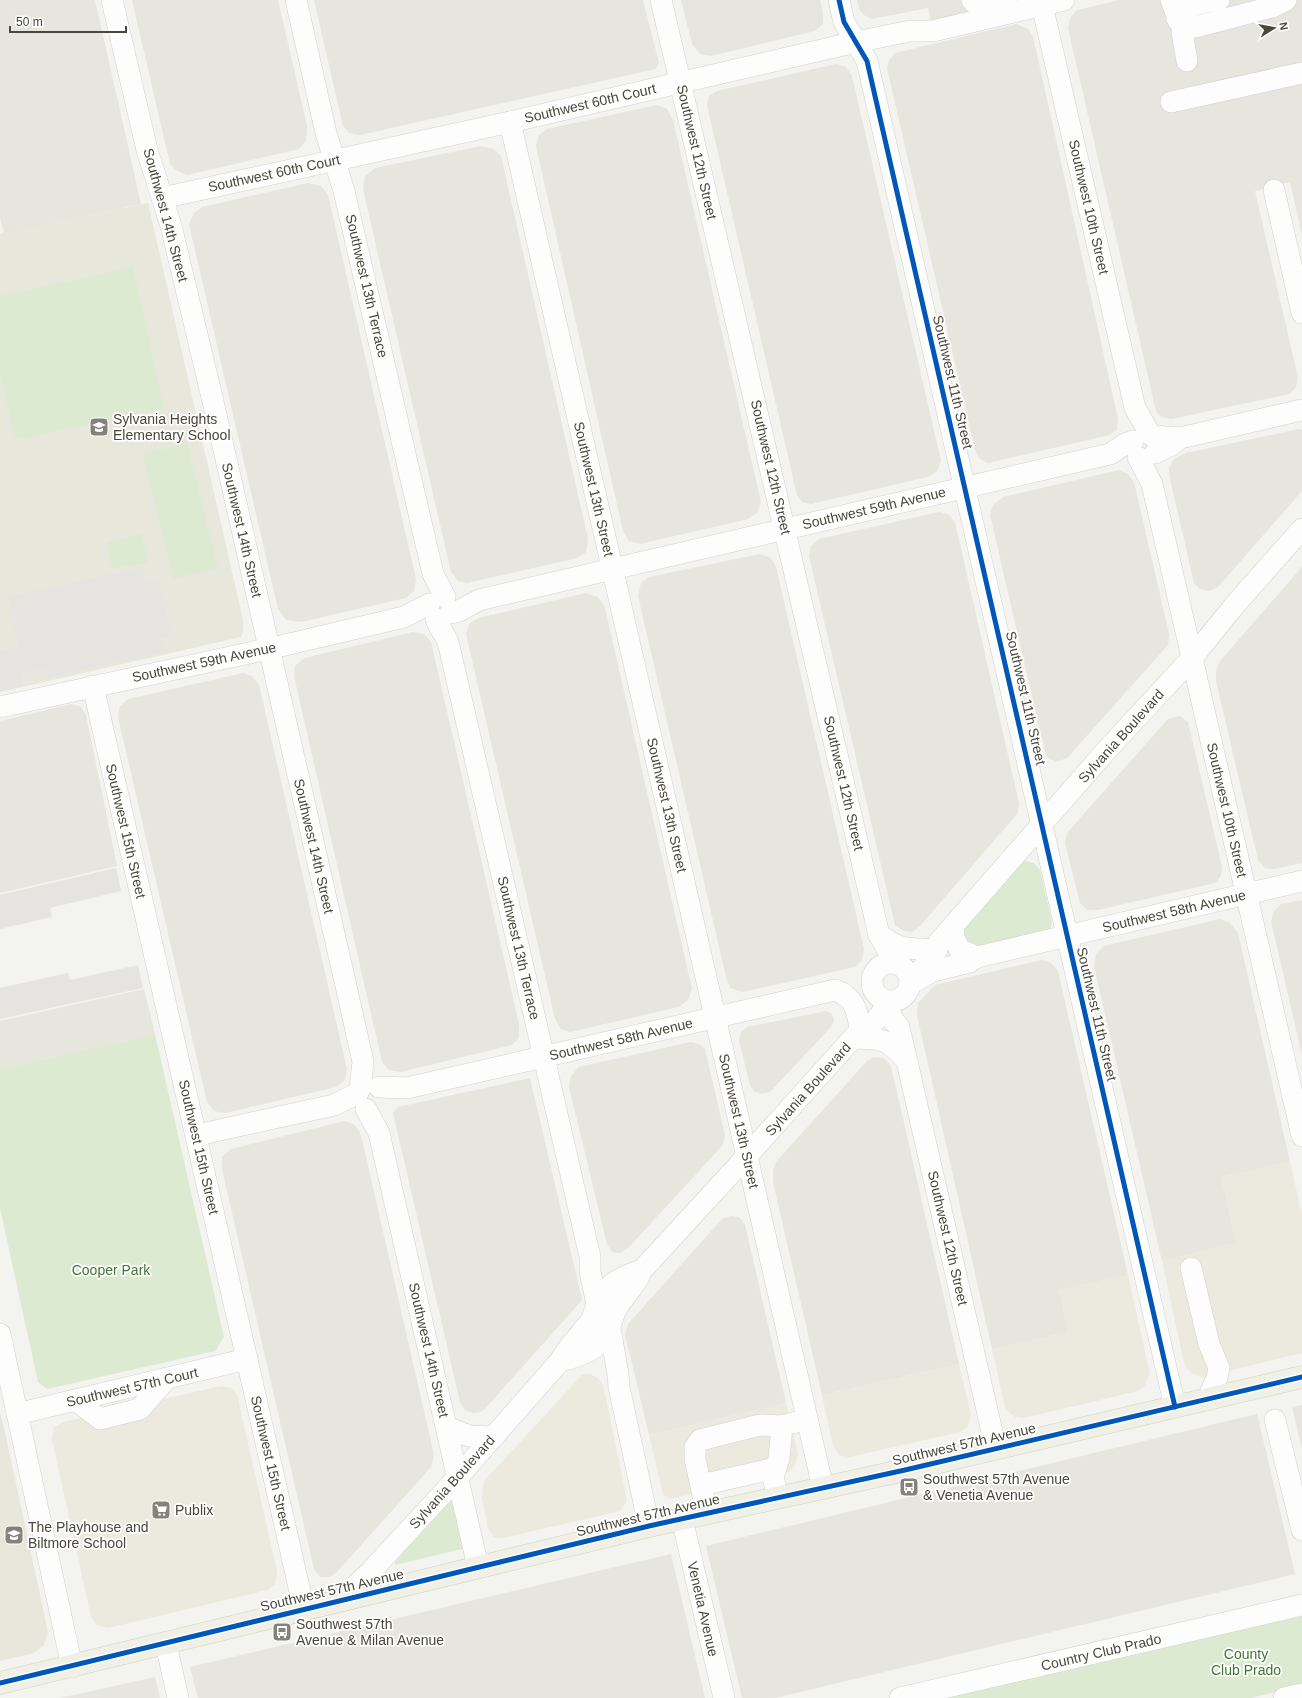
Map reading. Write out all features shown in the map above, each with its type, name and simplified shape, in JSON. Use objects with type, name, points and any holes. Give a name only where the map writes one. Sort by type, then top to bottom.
[{"type":"main road","name":"Southwest 57th Avenue","points":[[0,1683],[72,1667],[304,1609],[649,1526],[996,1449],[1302,1377]]},
{"type":"street","name":"Southwest 14th Street","points":[[112,0],[147,150],[171,226],[212,401],[478,1567]]},
{"type":"street","name":"Southwest 13th Terrace","points":[[296,0],[326,133],[344,191],[433,574],[431,584],[440,608],[451,622],[448,640],[590,1257],[590,1271],[618,1374],[619,1387],[649,1526]]},
{"type":"street","name":"Southwest 12th Street","points":[[661,0],[786,529],[879,935],[883,971],[908,972],[892,1019],[899,1027],[996,1449]]},
{"type":"street","name":"Southwest 11th Street","points":[[839,0],[844,22],[867,61],[1175,1407]]},
{"type":"street","points":[[972,0],[974,4],[979,6],[1011,0]]},
{"type":"street","name":"Southwest 60th Court","points":[[162,198],[510,122],[856,42],[910,31],[933,31],[1064,0]]},
{"type":"street","points":[[1177,15],[1189,7],[1219,0]]},
{"type":"street","points":[[1177,15],[1195,27],[1272,7],[1286,0]]},
{"type":"street","name":"Southwest 10th Street","points":[[1042,5],[1135,408],[1133,418],[1144,446],[1302,1136]]},
{"type":"street","points":[[1177,15],[1182,32],[1187,61]]},
{"type":"street","points":[[1171,102],[1302,73]]},
{"type":"street","name":"Southwest 13th Street","points":[[510,122],[823,1488]]},
{"type":"street","points":[[1274,190],[1302,313]]},
{"type":"street","name":"Southwest 59th Avenue","points":[[0,707],[268,649],[407,616],[416,618],[466,598],[475,601],[612,568],[1110,454],[1118,456],[1144,446],[1302,410]]},
{"type":"street","name":"Sylvania Boulevard","points":[[341,1600],[371,1571],[458,1477],[560,1361],[566,1349],[603,1317],[637,1283],[642,1270],[748,1156],[856,1034],[883,971],[913,958],[932,945],[953,926],[1105,752],[1192,658],[1234,606],[1302,529]]},
{"type":"street","name":"Southwest 15th Street","points":[[93,686],[197,1135],[304,1609]]},
{"type":"street","name":"Southwest 58th Avenue","points":[[900,994],[932,971],[970,962],[977,957],[1302,881]]},
{"type":"street","points":[[953,926],[954,937],[959,949],[977,957]]},
{"type":"street","points":[[879,935],[900,948],[909,950],[932,945]]},
{"type":"street","name":"Sylvania Boulevard","points":[[856,1034],[870,1026],[900,994],[936,950],[932,945]]},
{"type":"street","points":[[883,971],[876,994],[900,994]]},
{"type":"street","name":"Southwest 58th Avenue","points":[[197,1135],[371,1097],[835,990],[840,985],[883,971]]},
{"type":"street","points":[[835,990],[846,995],[855,1005],[856,1034],[875,1038],[893,1045],[907,1061]]},
{"type":"street","points":[[590,1257],[609,1276],[613,1285]]},
{"type":"street","points":[[1191,1268],[1209,1344],[1219,1368],[1217,1378],[1207,1400]]},
{"type":"street","name":"Sylvania Boulevard","points":[[603,1317],[606,1290],[619,1278],[642,1270]]},
{"type":"street","name":"Southwest 13th Terrace","points":[[603,1317],[590,1339],[592,1350],[595,1357],[619,1387]]},
{"type":"street","points":[[0,1334],[72,1667]]},
{"type":"street","name":"Sylvania Boulevard","points":[[560,1361],[592,1350]]},
{"type":"street","name":"Southwest 57th Court","points":[[17,1414],[166,1380],[247,1359]]},
{"type":"street","points":[[141,1415],[166,1380]]},
{"type":"street","points":[[75,1400],[100,1419],[141,1415],[167,1403]]},
{"type":"street","points":[[707,1513],[695,1459],[695,1447],[700,1440],[760,1425],[782,1426],[807,1419]]},
{"type":"street","points":[[1275,1420],[1302,1530]]},
{"type":"street","points":[[447,1426],[469,1436],[493,1437]]},
{"type":"street","points":[[778,1498],[773,1477],[779,1458],[782,1426]]},
{"type":"street","points":[[701,1485],[776,1468]]},
{"type":"street","name":"Venetia Avenue","points":[[682,1519],[724,1698]]},
{"type":"street","name":"Country Club Prado","points":[[900,1698],[1302,1605]]},
{"type":"street","points":[[166,1644],[178,1698]]},
{"type":"street","points":[[1284,1698],[1302,1694]]},
{"type":"shaded area","points":[[0,0],[95,0],[141,204],[4,234],[0,218]]},
{"type":"shaded area","points":[[132,0],[278,0],[307,126],[306,141],[299,149],[187,175],[177,171],[170,164]]},
{"type":"shaded area","points":[[314,0],[643,0],[659,63],[656,69],[360,135],[349,133],[343,126]]},
{"type":"shaded area","points":[[681,0],[820,0],[823,13],[823,24],[815,31],[711,56],[700,54],[692,44]]},
{"type":"shaded area","points":[[857,0],[1045,0],[932,25],[928,8],[872,19],[864,15],[859,9]]},
{"type":"shaded area","points":[[1119,0],[1302,0],[1302,235],[1290,182],[1255,191],[1298,378],[1296,387],[1290,394],[1171,419],[1161,417],[1156,411],[1068,28],[1070,18],[1077,10]]},
{"type":"shaded area","points":[[1017,24],[1028,29],[1033,36],[1118,419],[1117,429],[1110,435],[988,463],[980,459],[975,450],[887,68],[889,60],[895,53]]},
{"type":"shaded area","points":[[836,64],[846,67],[852,76],[941,461],[937,471],[928,477],[811,504],[802,502],[797,495],[707,105],[709,96],[717,91]]},
{"type":"shaded area","points":[[657,105],[667,109],[673,120],[761,502],[757,513],[748,519],[640,544],[629,541],[623,531],[536,146],[539,135],[547,129]]},
{"type":"shaded area","points":[[481,146],[494,149],[501,156],[588,539],[586,552],[577,558],[467,583],[458,581],[451,572],[363,189],[365,176],[375,168]]},
{"type":"shaded area","points":[[308,183],[321,186],[328,195],[416,579],[414,591],[406,598],[301,622],[286,620],[278,609],[189,224],[194,213],[202,207]]},
{"type":"shaded area","name":"Sylvania Heights Elementary School","points":[[148,203],[243,620],[243,632],[241,637],[0,692],[0,234]]},
{"type":"shaded area","points":[[1299,429],[1302,430],[1302,491],[1218,587],[1209,591],[1200,589],[1194,583],[1170,479],[1169,468],[1174,459],[1186,453]]},
{"type":"shaded area","points":[[1119,470],[1128,474],[1134,482],[1169,634],[1168,645],[1067,758],[1056,762],[1046,756],[990,515],[993,505],[1003,497]]},
{"type":"shaded area","points":[[939,512],[948,514],[955,522],[1019,804],[1017,814],[920,926],[912,932],[903,931],[895,925],[809,556],[811,546],[819,539]]},
{"type":"shaded area","points":[[760,554],[771,558],[776,567],[864,949],[862,960],[855,967],[743,992],[731,988],[727,981],[638,596],[641,583],[649,577]]},
{"type":"shaded area","points":[[143,567],[146,582],[159,580],[172,637],[160,639],[163,652],[46,678],[44,669],[21,674],[23,686],[0,692],[0,651],[19,647],[8,597]]},
{"type":"shaded area","points":[[1302,567],[1302,863],[1274,869],[1265,868],[1258,860],[1216,681],[1216,671],[1220,661]]},
{"type":"shaded area","points":[[586,593],[598,597],[605,608],[692,989],[688,1000],[679,1007],[570,1032],[561,1029],[555,1019],[466,634],[470,623],[479,618]]},
{"type":"shaded area","points":[[413,632],[424,634],[431,642],[519,1024],[519,1038],[512,1045],[401,1072],[389,1070],[382,1062],[294,676],[295,666],[305,658]]},
{"type":"shaded area","points":[[243,673],[252,676],[259,685],[347,1069],[345,1080],[336,1087],[225,1113],[214,1111],[207,1102],[118,717],[120,706],[128,699]]},
{"type":"shaded area","points":[[72,704],[81,707],[86,715],[117,866],[0,893],[0,721]]},
{"type":"shaded area","points":[[1180,716],[1188,722],[1222,867],[1221,876],[1215,883],[1098,910],[1087,910],[1080,903],[1065,843],[1067,833],[1168,719]]},
{"type":"shaded area","points":[[116,868],[121,891],[50,908],[52,917],[0,929],[0,895]]},
{"type":"shaded area","points":[[1302,900],[1302,1055],[1271,921],[1274,911],[1281,904]]},
{"type":"shaded area","points":[[1220,919],[1230,923],[1238,933],[1290,1162],[1221,1177],[1236,1243],[1162,1261],[1094,966],[1096,954],[1104,946]]},
{"type":"shaded area","points":[[1042,960],[1051,963],[1058,971],[1128,1275],[1059,1290],[1068,1332],[992,1349],[917,1015],[918,1003],[935,985]]},
{"type":"shaded area","points":[[138,965],[143,988],[0,1019],[0,988],[68,973],[70,980]]},
{"type":"shaded area","points":[[144,989],[155,1034],[0,1069],[0,1021]]},
{"type":"shaded area","points":[[826,1011],[832,1014],[834,1020],[831,1027],[770,1092],[761,1094],[754,1091],[750,1085],[739,1041],[741,1032],[747,1027]]},
{"type":"shaded area","points":[[691,1042],[699,1044],[705,1049],[725,1136],[722,1146],[628,1248],[620,1253],[612,1252],[607,1244],[569,1087],[571,1076],[579,1067]]},
{"type":"shaded area","points":[[874,1057],[883,1058],[890,1064],[959,1364],[822,1395],[773,1182],[773,1171],[776,1162],[867,1061]]},
{"type":"shaded area","points":[[530,1078],[582,1300],[483,1411],[474,1413],[465,1410],[460,1402],[393,1113],[398,1107]]},
{"type":"shaded area","points":[[345,1121],[355,1125],[361,1135],[434,1455],[431,1467],[337,1572],[330,1577],[320,1577],[314,1569],[222,1169],[222,1157],[231,1149]]},
{"type":"shaded area","points":[[1290,1162],[1302,1214],[1302,1353],[1204,1377],[1193,1374],[1185,1367],[1162,1261],[1236,1243],[1221,1177]]},
{"type":"shaded area","points":[[731,1216],[739,1217],[745,1225],[786,1403],[649,1435],[625,1334],[628,1324],[722,1219]]},
{"type":"shaded area","points":[[1128,1275],[1150,1374],[1144,1387],[1138,1391],[1024,1418],[1015,1417],[1010,1413],[1005,1407],[992,1349],[1068,1332],[1059,1290]]},
{"type":"shaded area","points":[[959,1364],[971,1415],[968,1426],[960,1432],[849,1457],[839,1455],[833,1446],[822,1395]]},
{"type":"shaded area","points":[[590,1374],[598,1378],[603,1385],[626,1495],[626,1503],[620,1511],[503,1538],[494,1537],[488,1529],[482,1498],[482,1488],[486,1479],[582,1375]]},
{"type":"shaded area","name":"Publix","points":[[221,1386],[231,1388],[237,1395],[277,1571],[275,1584],[267,1590],[108,1628],[97,1625],[91,1617],[52,1439],[54,1427],[64,1422]]},
{"type":"shaded area","points":[[786,1403],[798,1454],[795,1466],[788,1472],[670,1499],[663,1494],[649,1435]]},
{"type":"shaded area","points":[[1302,1405],[1302,1449],[1292,1407]]},
{"type":"shaded area","points":[[0,1412],[6,1437],[0,1438]]},
{"type":"shaded area","points":[[1257,1414],[1295,1574],[775,1698],[742,1698],[706,1546]]},
{"type":"shaded area","name":"The Playhouse and Biltmore School","points":[[6,1437],[48,1632],[44,1645],[34,1653],[0,1661],[0,1438]]},
{"type":"shaded area","points":[[671,1554],[705,1698],[198,1698],[190,1667]]},
{"type":"shaded area","points":[[155,1677],[160,1698],[60,1698]]},
{"type":"green space","points":[[133,267],[164,408],[15,440],[0,373],[0,296]]},
{"type":"green space","points":[[187,443],[218,568],[173,579],[142,454]]},
{"type":"green space","points":[[142,534],[148,562],[112,569],[106,542]]},
{"type":"green space","points":[[1026,861],[1034,863],[1040,870],[1052,922],[1050,930],[975,951],[961,940],[965,924],[1020,863]]},
{"type":"green space","name":"Cooper Park","points":[[155,1034],[224,1337],[215,1351],[47,1389],[38,1382],[0,1208],[0,1069]]},
{"type":"green space","points":[[449,1501],[454,1502],[465,1547],[395,1565],[395,1562]]},
{"type":"green space","name":"County Club Prado","points":[[1302,1613],[1302,1686],[1250,1698],[927,1698]]},
{"type":"cycle path","points":[[839,0],[844,22],[867,61],[1175,1407]]},
{"type":"cycle path","points":[[0,1683],[649,1526],[905,1470],[1302,1377]]},
{"type":"place","name":"Sylvania Heights Elementary School","points":[[99,427]]},
{"type":"place","name":"Southwest 57th Avenue & Venetia Avenue","points":[[909,1487]]},
{"type":"place","name":"Publix","points":[[161,1510]]},
{"type":"place","name":"The Playhouse and Biltmore School","points":[[14,1535]]},
{"type":"place","name":"Southwest 57th Avenue & Milan Avenue","points":[[282,1632]]}]
